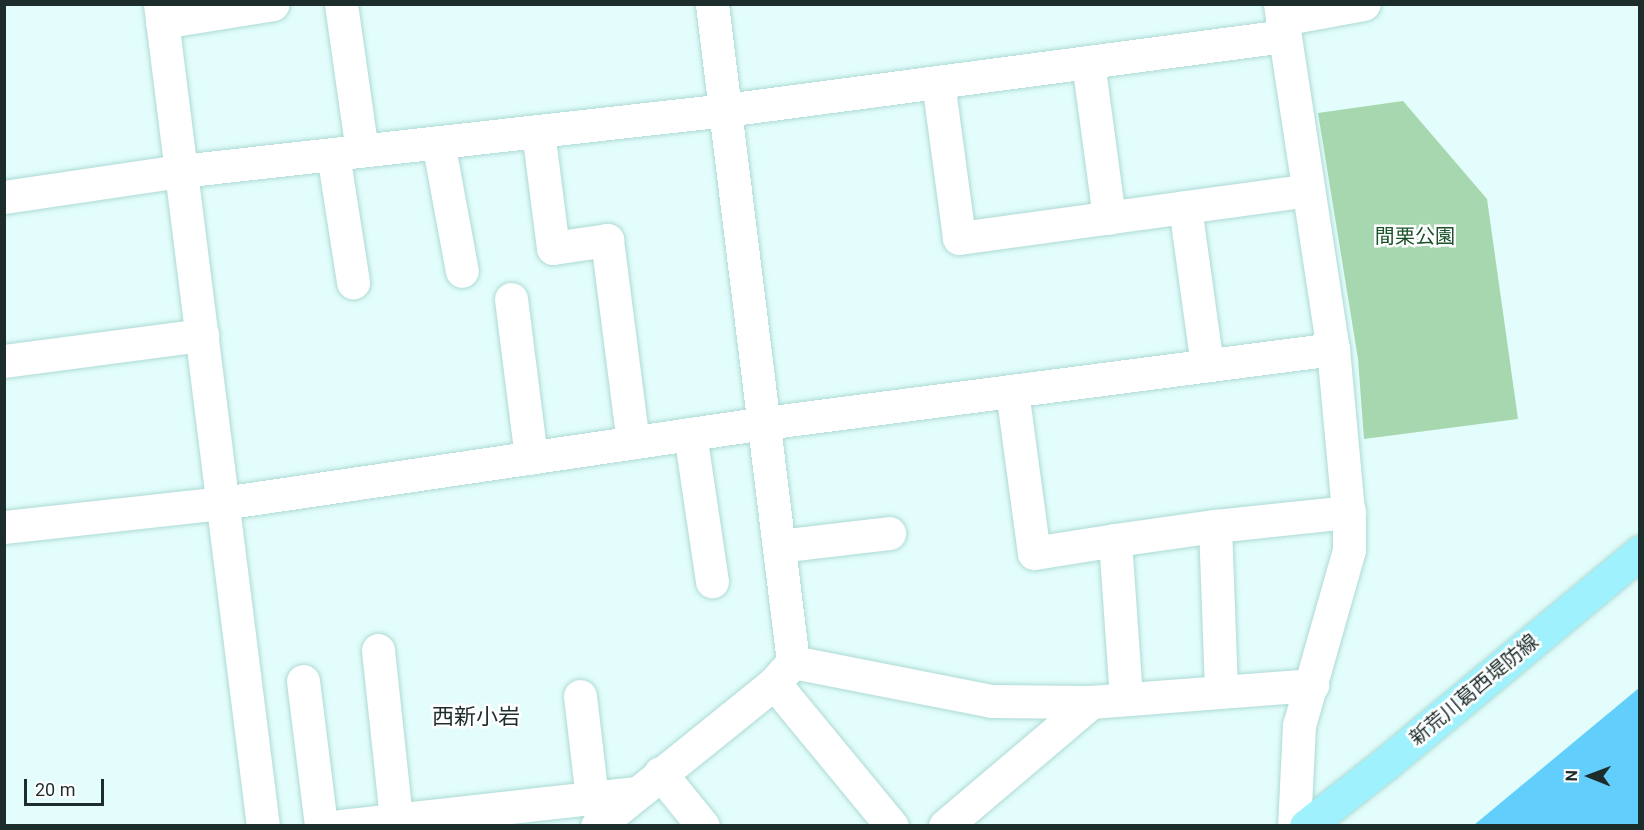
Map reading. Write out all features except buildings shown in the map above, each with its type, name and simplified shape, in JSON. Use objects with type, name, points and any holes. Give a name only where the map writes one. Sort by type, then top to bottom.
[{"type":"main road","name":"新荒川葛西堤防線","points":[[1306,825],[1385,764],[1640,552]]},
{"type":"street","points":[[341,4],[353,282]]},
{"type":"street","points":[[712,4],[779,546],[784,673],[892,825]]},
{"type":"street","points":[[4,197],[181,171],[726,110],[1088,62],[1364,4]]},
{"type":"street","points":[[263,825],[161,13],[276,5]]},
{"type":"street","points":[[1282,20],[1333,349],[1349,512],[1349,550],[1299,725],[1294,825]]},
{"type":"street","points":[[1088,62],[1108,218]]},
{"type":"street","points":[[938,82],[959,238],[1308,190]]},
{"type":"street","points":[[538,131],[552,248],[607,240],[633,442]]},
{"type":"street","points":[[438,142],[462,271]]},
{"type":"street","points":[[1185,207],[1207,365]]},
{"type":"street","points":[[512,299],[531,458]]},
{"type":"street","points":[[4,361],[202,334]]},
{"type":"street","points":[[4,527],[223,503],[765,423],[1333,349]]},
{"type":"street","points":[[1012,391],[1034,553],[1215,526],[1349,512]]},
{"type":"street","points":[[690,434],[712,581]]},
{"type":"street","points":[[1215,526],[1221,691]]},
{"type":"street","points":[[779,546],[889,533]]},
{"type":"street","points":[[1115,540],[1126,698]]},
{"type":"street","points":[[378,650],[396,819]]},
{"type":"street","points":[[341,825],[396,819],[594,812],[634,793],[784,673],[992,701],[1091,702],[1312,685]]},
{"type":"street","points":[[303,681],[321,825]]},
{"type":"street","points":[[580,696],[594,812]]},
{"type":"street","points":[[945,825],[1091,702]]},
{"type":"street","points":[[660,773],[704,825]]},
{"type":"green space","name":"間栗公園","points":[[1403,101],[1487,199],[1518,419],[1364,439],[1358,359],[1318,113]]},
{"type":"water","points":[[1639,688],[1639,825],[1474,825]]},
{"type":"district","name":"西新小岩","points":[[476,717]]}]
